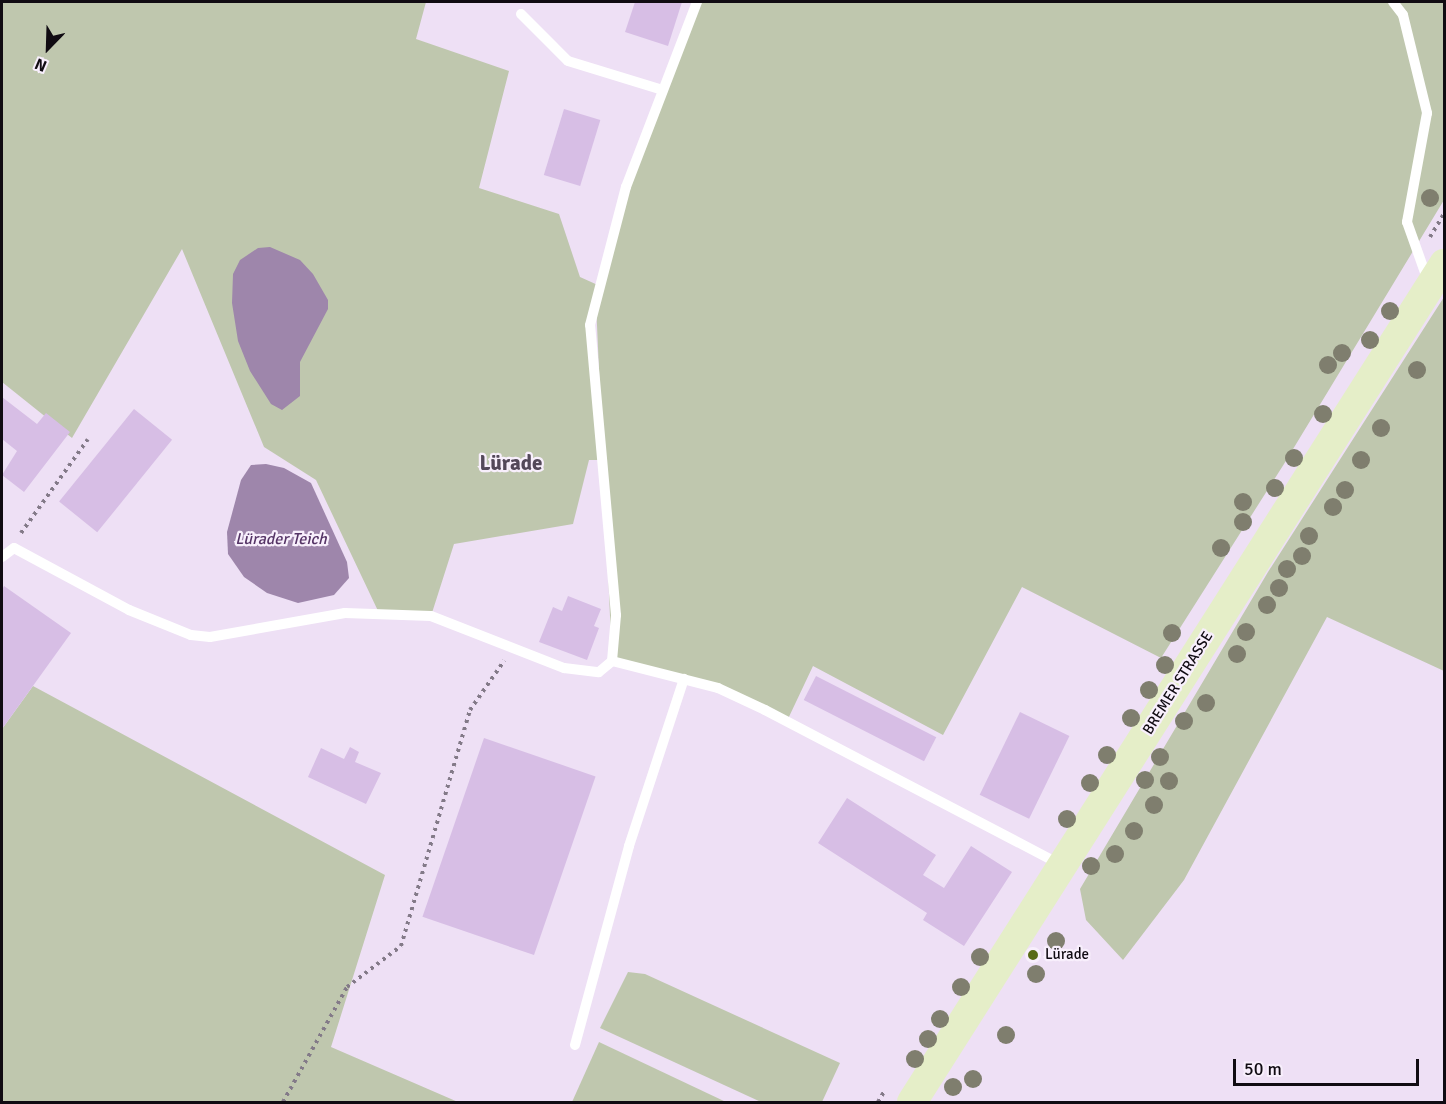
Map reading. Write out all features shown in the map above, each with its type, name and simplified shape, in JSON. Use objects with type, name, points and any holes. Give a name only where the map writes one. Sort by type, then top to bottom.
[{"type":"main road","name":"BREMER STRASSE","points":[[912,1102],[1437,276]]},
{"type":"lane","points":[[2,557],[14,548],[129,610],[190,635],[210,637],[345,613],[431,616],[564,668],[599,672],[612,661],[616,615],[590,325],[626,187],[697,2]]},
{"type":"lane","points":[[1393,2],[1403,15],[1427,113],[1407,222],[1437,276]]},
{"type":"lane","points":[[521,14],[568,61],[663,90]]},
{"type":"lane","points":[[612,661],[718,688],[765,710],[1062,866]]},
{"type":"lane","points":[[575,1045],[629,846],[684,679]]},
{"type":"path","points":[[14,548],[26,523],[88,439]]},
{"type":"path","points":[[283,1102],[347,987],[401,946],[470,710],[513,648]]},
{"type":"green space","points":[[2,2],[426,2],[416,39],[509,71],[479,188],[559,214],[580,277],[600,286],[626,187],[697,2],[1444,2],[1444,200],[1284,464],[1161,658],[1022,587],[943,735],[813,666],[787,721],[718,688],[612,661],[596,303],[590,325],[602,460],[589,460],[573,524],[454,544],[431,616],[379,613],[316,480],[264,447],[182,249],[72,438],[2,382]]},
{"type":"green space","points":[[1444,297],[1444,671],[1327,617],[1184,880],[1123,960],[1086,920],[1080,889],[1268,572]]},
{"type":"green space","points":[[33,686],[385,875],[331,1047],[458,1102],[2,1102],[2,729]]},
{"type":"green space","points":[[628,972],[645,974],[840,1063],[822,1102],[761,1102],[600,1028]]},
{"type":"green space","points":[[599,1042],[726,1102],[572,1102]]},
{"type":"water","points":[[270,247],[300,260],[313,274],[328,300],[328,309],[300,362],[300,396],[282,410],[271,404],[250,371],[238,341],[232,303],[233,274],[240,260],[258,248]]},
{"type":"water","name":"Lürader Teich","points":[[266,464],[284,468],[311,483],[347,562],[349,578],[334,595],[298,603],[267,593],[244,577],[228,554],[227,532],[241,480],[251,465]]},
{"type":"building","points":[[635,2],[682,2],[668,46],[625,32]]},
{"type":"building","points":[[564,109],[600,120],[580,186],[544,175]]},
{"type":"building","points":[[2,397],[37,424],[46,413],[70,432],[24,492],[2,475],[17,451],[2,439]]},
{"type":"building","points":[[134,409],[172,440],[97,532],[59,501]]},
{"type":"building","points":[[4,586],[71,633],[2,729],[2,590]]},
{"type":"building","points":[[568,596],[601,609],[594,626],[599,628],[587,660],[539,642],[553,607],[562,611]]},
{"type":"building","points":[[816,676],[936,737],[924,761],[804,700]]},
{"type":"building","points":[[1020,712],[1069,736],[1029,819],[980,795]]},
{"type":"building","points":[[484,738],[596,776],[534,955],[422,917]]},
{"type":"building","points":[[350,747],[359,752],[355,762],[381,773],[366,804],[308,777],[321,748],[344,759]]},
{"type":"building","points":[[847,798],[936,855],[923,875],[944,888],[971,846],[1012,872],[964,946],[923,920],[927,913],[818,843]]},
{"type":"place","name":"Lürade","points":[[1033,955]]},
{"type":"district","name":"Lürade","points":[[511,463]]}]
